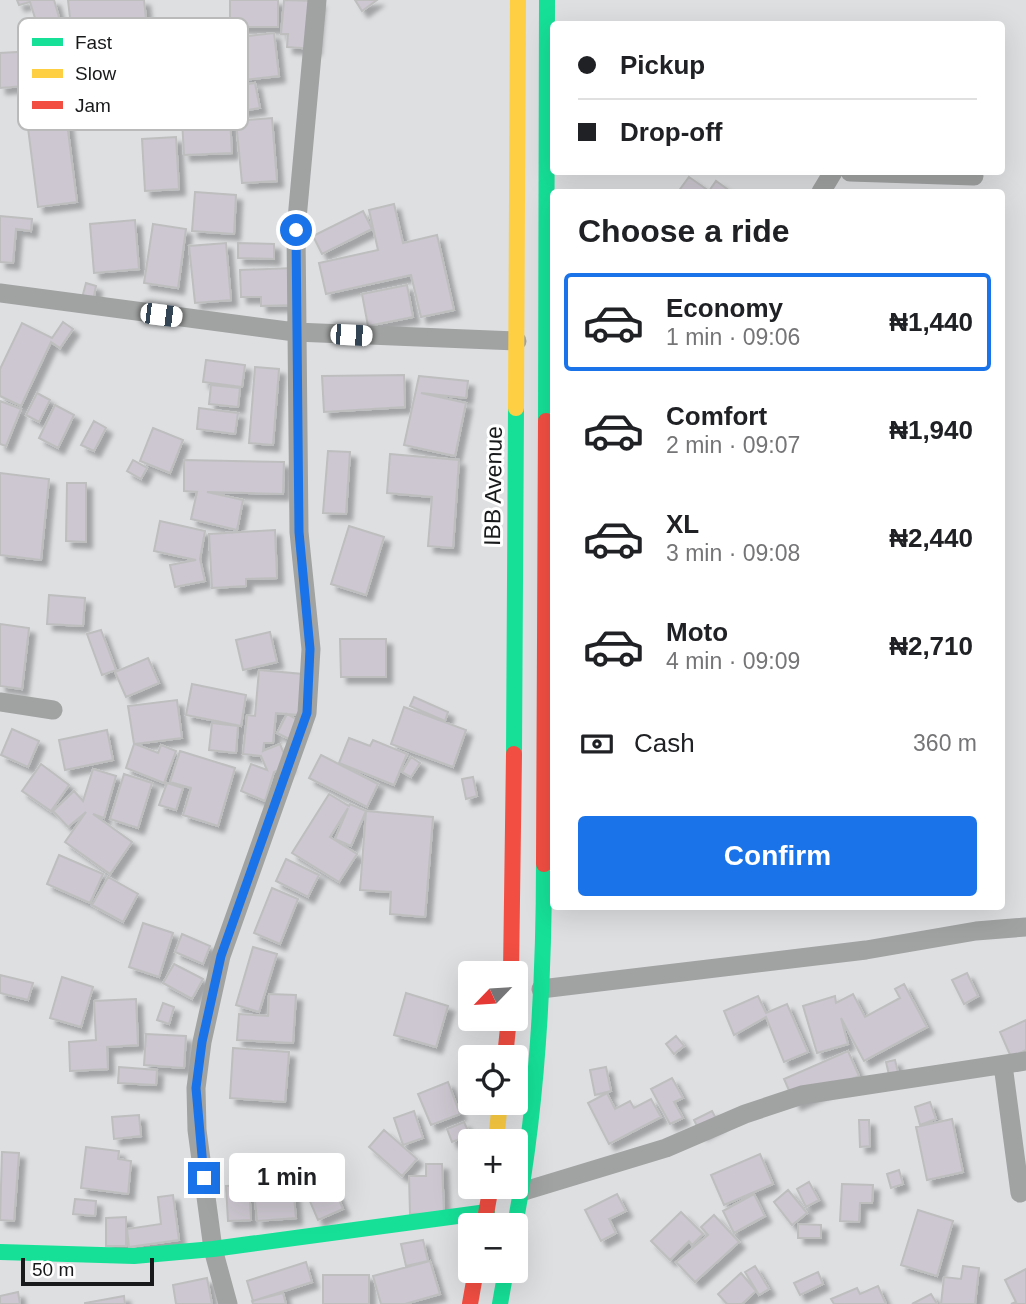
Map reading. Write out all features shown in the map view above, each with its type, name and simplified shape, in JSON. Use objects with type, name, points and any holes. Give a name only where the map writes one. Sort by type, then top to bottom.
[{"type":"main road","name":"IBB Avenue","points":[[511,961],[516,789],[514,651],[517,0]]},
{"type":"main road","points":[[528,1149],[544,922],[549,602],[550,163],[547,0]]},
{"type":"main road","points":[[0,1252],[134,1256],[213,1250],[458,1222]]},
{"type":"main road","points":[[470,1304],[474,1283]]},
{"type":"main road","points":[[500,1304],[504,1283]]},
{"type":"street","points":[[228,1304],[213,1250],[197,1130],[196,1088],[202,1042],[221,956],[307,713],[310,649],[299,532],[296,230],[317,0]]},
{"type":"street","points":[[943,175],[974,176]]},
{"type":"street","points":[[0,293],[295,332],[517,341]]},
{"type":"street","points":[[0,702],[53,710]]},
{"type":"street","points":[[541,989],[866,950],[976,931],[1026,927]]},
{"type":"street","points":[[528,1190],[666,1148],[745,1114],[802,1096],[1026,1061]]},
{"type":"street","points":[[1003,1065],[1020,1193]]},
{"type":"building","points":[[17,0],[54,0],[59,18],[35,18],[30,2],[19,5]]},
{"type":"building","points":[[68,0],[144,0],[146,18],[70,18]]},
{"type":"building","points":[[230,0],[278,0],[278,27],[248,27],[248,18],[230,18]]},
{"type":"building","points":[[284,0],[319,1],[315,49],[287,47],[288,34],[281,34]]},
{"type":"building","points":[[355,0],[377,0],[362,11]]},
{"type":"building","points":[[274,33],[279,76],[248,80],[248,36]]},
{"type":"building","points":[[18,52],[18,87],[0,88],[0,53]]},
{"type":"building","points":[[255,83],[260,108],[248,110],[248,84]]},
{"type":"building","points":[[272,118],[277,181],[242,183],[237,130],[248,130],[248,120]]},
{"type":"building","points":[[28,130],[68,130],[77,202],[38,207]]},
{"type":"building","points":[[183,130],[231,130],[232,153],[184,155]]},
{"type":"building","points":[[176,137],[179,189],[145,191],[142,139]]},
{"type":"building","points":[[689,177],[706,189],[680,189]]},
{"type":"building","points":[[716,181],[727,189],[710,189]]},
{"type":"building","points":[[195,192],[236,195],[234,234],[192,231]]},
{"type":"building","points":[[394,204],[403,243],[437,235],[454,310],[421,317],[411,275],[326,294],[319,263],[378,250],[369,210]]},
{"type":"building","points":[[363,211],[372,229],[322,254],[313,236]]},
{"type":"building","points":[[0,216],[32,219],[31,231],[16,229],[13,263],[0,262]]},
{"type":"building","points":[[135,220],[139,269],[94,273],[90,224]]},
{"type":"building","points":[[153,224],[186,229],[178,288],[144,283]]},
{"type":"building","points":[[226,243],[231,300],[195,303],[189,246]]},
{"type":"building","points":[[238,243],[274,244],[274,259],[238,258]]},
{"type":"building","points":[[294,268],[295,305],[261,306],[261,297],[241,297],[240,270]]},
{"type":"building","points":[[86,283],[96,286],[93,301],[82,298]]},
{"type":"building","points":[[407,285],[413,317],[368,326],[362,294]]},
{"type":"building","points":[[63,322],[73,329],[60,348],[51,342],[21,406],[0,396],[0,369],[22,323],[52,338]]},
{"type":"building","points":[[206,360],[245,365],[242,387],[203,382]]},
{"type":"building","points":[[255,367],[279,369],[273,445],[249,443]]},
{"type":"building","points":[[404,375],[405,407],[324,412],[322,376]]},
{"type":"building","points":[[419,376],[468,381],[466,398],[421,393],[466,403],[455,456],[404,445]]},
{"type":"building","points":[[211,385],[240,388],[238,407],[209,404]]},
{"type":"building","points":[[37,393],[50,400],[39,422],[26,415]]},
{"type":"building","points":[[0,401],[21,409],[6,446],[0,444]]},
{"type":"building","points":[[55,405],[74,415],[58,448],[39,438]]},
{"type":"building","points":[[199,408],[238,413],[235,434],[197,429]]},
{"type":"building","points":[[94,421],[106,428],[94,451],[81,445]]},
{"type":"building","points":[[153,428],[183,440],[170,473],[140,461]]},
{"type":"building","points":[[328,451],[350,452],[346,514],[323,513]]},
{"type":"building","points":[[390,454],[459,460],[453,548],[428,546],[432,497],[387,493]]},
{"type":"building","points":[[133,460],[147,468],[141,479],[127,471]]},
{"type":"building","points":[[184,460],[284,462],[283,494],[207,492],[243,500],[237,530],[191,519],[197,492],[184,491]]},
{"type":"building","points":[[0,473],[49,479],[41,560],[0,555]]},
{"type":"building","points":[[67,483],[86,483],[86,542],[66,541]]},
{"type":"building","points":[[160,521],[205,531],[200,559],[205,581],[175,587],[170,565],[196,560],[154,551]]},
{"type":"building","points":[[349,526],[384,537],[366,595],[331,584]]},
{"type":"building","points":[[275,530],[277,578],[246,579],[246,586],[212,588],[209,534]]},
{"type":"building","points":[[49,595],[85,598],[83,626],[47,624]]},
{"type":"building","points":[[0,624],[29,628],[22,689],[0,686]]},
{"type":"building","points":[[101,630],[116,670],[102,675],[87,634]]},
{"type":"building","points":[[270,632],[277,662],[243,670],[236,640]]},
{"type":"building","points":[[340,639],[386,639],[386,677],[341,677]]},
{"type":"building","points":[[148,658],[159,683],[126,697],[115,672]]},
{"type":"building","points":[[259,670],[303,674],[299,715],[276,713],[273,743],[264,743],[263,751],[280,744],[289,766],[274,772],[265,801],[241,791],[251,764],[267,770],[261,756],[243,754],[247,715],[255,716]]},
{"type":"building","points":[[192,684],[246,695],[241,726],[186,715]]},
{"type":"building","points":[[414,697],[448,712],[445,721],[410,706]]},
{"type":"building","points":[[177,700],[182,738],[135,744],[158,753],[161,745],[176,751],[164,783],[126,768],[134,744],[128,706]]},
{"type":"building","points":[[404,707],[466,730],[453,767],[391,744]]},
{"type":"building","points":[[287,714],[303,723],[293,741],[277,733]]},
{"type":"building","points":[[212,723],[238,726],[236,753],[209,750]]},
{"type":"building","points":[[12,729],[39,741],[28,767],[1,755]]},
{"type":"building","points":[[107,730],[113,760],[65,770],[59,740]]},
{"type":"building","points":[[349,738],[370,746],[373,740],[407,754],[394,785],[339,763]]},
{"type":"building","points":[[180,751],[235,768],[218,826],[183,815],[191,788],[170,782]]},
{"type":"building","points":[[321,755],[378,784],[367,807],[309,778]]},
{"type":"building","points":[[411,757],[420,763],[411,777],[402,772]]},
{"type":"building","points":[[41,764],[69,785],[51,811],[22,791]]},
{"type":"building","points":[[93,769],[116,776],[104,818],[93,814],[132,842],[110,874],[65,842],[86,812],[68,827],[53,811],[74,791],[83,801]]},
{"type":"building","points":[[124,774],[152,783],[138,828],[110,819]]},
{"type":"building","points":[[473,777],[477,796],[466,799],[462,779]]},
{"type":"building","points":[[167,783],[183,788],[176,810],[159,805]]},
{"type":"building","points":[[329,794],[349,806],[350,804],[366,811],[351,846],[335,839],[348,808],[330,837],[357,854],[339,882],[292,853]]},
{"type":"building","points":[[366,811],[433,817],[425,917],[390,914],[391,892],[360,890]]},
{"type":"building","points":[[59,855],[103,874],[90,903],[47,884]]},
{"type":"building","points":[[286,859],[319,875],[308,897],[276,881]]},
{"type":"building","points":[[108,877],[138,894],[123,922],[92,905]]},
{"type":"building","points":[[272,888],[298,899],[280,944],[254,933]]},
{"type":"building","points":[[143,923],[173,933],[159,977],[129,967]]},
{"type":"building","points":[[182,934],[210,946],[203,964],[175,952]]},
{"type":"building","points":[[253,947],[277,954],[259,1012],[236,1005]]},
{"type":"building","points":[[174,964],[203,979],[192,999],[163,983]]},
{"type":"building","points":[[967,973],[978,996],[964,1004],[952,980]]},
{"type":"building","points":[[0,975],[33,983],[28,1000],[0,993]]},
{"type":"building","points":[[62,977],[93,987],[81,1027],[50,1018]]},
{"type":"building","points":[[904,984],[927,1027],[864,1061],[841,1018],[848,1044],[817,1053],[803,1006],[835,996],[836,1003],[853,994],[865,1017],[900,998],[895,989]]},
{"type":"building","points":[[406,993],[448,1006],[436,1047],[394,1035]]},
{"type":"building","points":[[269,994],[296,995],[293,1043],[237,1040],[239,1014],[268,1016]]},
{"type":"building","points":[[758,996],[766,1013],[787,1004],[808,1052],[784,1062],[766,1017],[734,1035],[724,1011]]},
{"type":"building","points":[[136,999],[138,1045],[107,1047],[108,1069],[70,1071],[69,1042],[96,1040],[94,1001]]},
{"type":"building","points":[[163,1003],[174,1007],[169,1024],[157,1020]]},
{"type":"building","points":[[1026,1020],[1026,1050],[1011,1057],[1000,1032]]},
{"type":"building","points":[[146,1034],[186,1036],[184,1068],[144,1065]]},
{"type":"building","points":[[676,1036],[684,1046],[674,1054],[666,1044]]},
{"type":"building","points":[[233,1048],[289,1052],[285,1102],[230,1098]]},
{"type":"building","points":[[848,1051],[859,1076],[795,1104],[784,1079]]},
{"type":"building","points":[[895,1060],[899,1077],[890,1079],[886,1062]]},
{"type":"building","points":[[119,1067],[157,1070],[156,1085],[118,1083]]},
{"type":"building","points":[[606,1067],[611,1091],[595,1095],[590,1070]]},
{"type":"building","points":[[672,1078],[683,1098],[674,1102],[683,1118],[670,1124],[651,1089]]},
{"type":"building","points":[[448,1082],[458,1115],[431,1125],[418,1094]]},
{"type":"building","points":[[607,1093],[615,1109],[630,1101],[634,1108],[651,1099],[661,1117],[609,1144],[588,1103]]},
{"type":"building","points":[[930,1102],[936,1119],[920,1125],[915,1107]]},
{"type":"building","points":[[414,1111],[423,1138],[403,1145],[394,1118]]},
{"type":"building","points":[[712,1111],[719,1124],[701,1134],[694,1120]]},
{"type":"building","points":[[139,1115],[141,1136],[114,1139],[112,1117]]},
{"type":"building","points":[[952,1119],[963,1172],[927,1180],[916,1127]]},
{"type":"building","points":[[859,1120],[869,1120],[870,1146],[860,1147]]},
{"type":"building","points":[[464,1122],[467,1129],[458,1129],[458,1140],[452,1142],[447,1129]]},
{"type":"building","points":[[384,1130],[417,1159],[402,1176],[369,1147]]},
{"type":"building","points":[[86,1147],[119,1151],[118,1159],[131,1161],[128,1194],[81,1188]]},
{"type":"building","points":[[2,1152],[19,1153],[14,1221],[0,1220]]},
{"type":"building","points":[[760,1154],[773,1184],[724,1205],[711,1175]]},
{"type":"building","points":[[322,1160],[343,1209],[318,1220],[297,1171]]},
{"type":"building","points":[[426,1164],[442,1164],[444,1213],[410,1214],[409,1176],[426,1176]]},
{"type":"building","points":[[899,1170],[903,1184],[891,1188],[887,1174]]},
{"type":"building","points":[[809,1182],[819,1200],[806,1207],[797,1189]]},
{"type":"building","points":[[842,1184],[873,1185],[872,1203],[860,1203],[859,1222],[840,1221]]},
{"type":"building","points":[[249,1185],[251,1220],[228,1221],[226,1186]]},
{"type":"building","points":[[293,1187],[296,1218],[257,1221],[254,1190]]},
{"type":"building","points":[[788,1190],[807,1213],[792,1225],[774,1202]]},
{"type":"building","points":[[617,1194],[626,1211],[609,1219],[616,1233],[601,1241],[585,1210]]},
{"type":"building","points":[[754,1194],[765,1216],[734,1233],[723,1211]]},
{"type":"building","points":[[173,1195],[179,1240],[129,1247],[127,1229],[161,1224],[158,1197]]},
{"type":"building","points":[[75,1199],[96,1201],[95,1216],[73,1214]]},
{"type":"building","points":[[918,1210],[953,1221],[937,1276],[901,1265]]},
{"type":"building","points":[[681,1212],[703,1234],[692,1245],[689,1241],[670,1260],[651,1241]]},
{"type":"building","points":[[714,1215],[739,1242],[695,1282],[676,1262],[708,1235],[701,1227]]},
{"type":"building","points":[[126,1217],[126,1246],[106,1246],[106,1218]]},
{"type":"building","points":[[798,1224],[821,1225],[821,1238],[798,1238]]},
{"type":"building","points":[[423,1240],[428,1261],[406,1266],[401,1244]]},
{"type":"building","points":[[430,1261],[440,1294],[405,1304],[381,1304],[373,1276]]},
{"type":"building","points":[[306,1262],[312,1282],[253,1301],[247,1281]]},
{"type":"building","points":[[755,1266],[769,1289],[759,1295],[745,1272]]},
{"type":"building","points":[[963,1266],[979,1268],[975,1304],[941,1304],[944,1277],[961,1279]]},
{"type":"building","points":[[1026,1269],[1026,1304],[1011,1304],[1016,1302],[1005,1280]]},
{"type":"building","points":[[818,1272],[823,1284],[800,1295],[794,1283]]},
{"type":"building","points":[[741,1273],[756,1291],[742,1304],[727,1304],[718,1294]]},
{"type":"building","points":[[323,1275],[369,1275],[369,1304],[323,1304]]},
{"type":"building","points":[[207,1278],[212,1304],[176,1304],[173,1285]]},
{"type":"building","points":[[878,1286],[886,1304],[834,1304],[831,1299],[857,1288],[860,1294]]},
{"type":"building","points":[[18,1292],[20,1304],[0,1304],[0,1296]]},
{"type":"building","points":[[283,1293],[286,1304],[253,1304],[252,1301]]},
{"type":"building","points":[[931,1294],[937,1304],[912,1304]]},
{"type":"building","points":[[124,1296],[125,1304],[85,1304],[85,1303]]},
{"type":"traffic: fast","points":[[546,421],[547,0]]},
{"type":"traffic: fast","points":[[514,754],[516,408]]},
{"type":"traffic: fast","points":[[517,1213],[529,1136],[538,1045],[544,864]]},
{"type":"traffic: fast","points":[[0,1252],[134,1256],[213,1249],[487,1212]]},
{"type":"traffic: fast","points":[[500,1304],[504,1283]]},
{"type":"traffic: slow","points":[[516,408],[518,0]]},
{"type":"traffic: slow","points":[[497,1129],[499,1115]]},
{"type":"traffic: jam","points":[[544,864],[546,421]]},
{"type":"traffic: jam","points":[[511,961],[514,754]]},
{"type":"traffic: jam","points":[[506,1045],[508,1031]]},
{"type":"traffic: jam","points":[[486,1213],[489,1199]]},
{"type":"traffic: jam","points":[[470,1304],[474,1283]]},
{"type":"route","points":[[204,1178],[197,1130],[196,1088],[202,1042],[221,956],[307,713],[310,649],[299,532],[296,230]]}]
